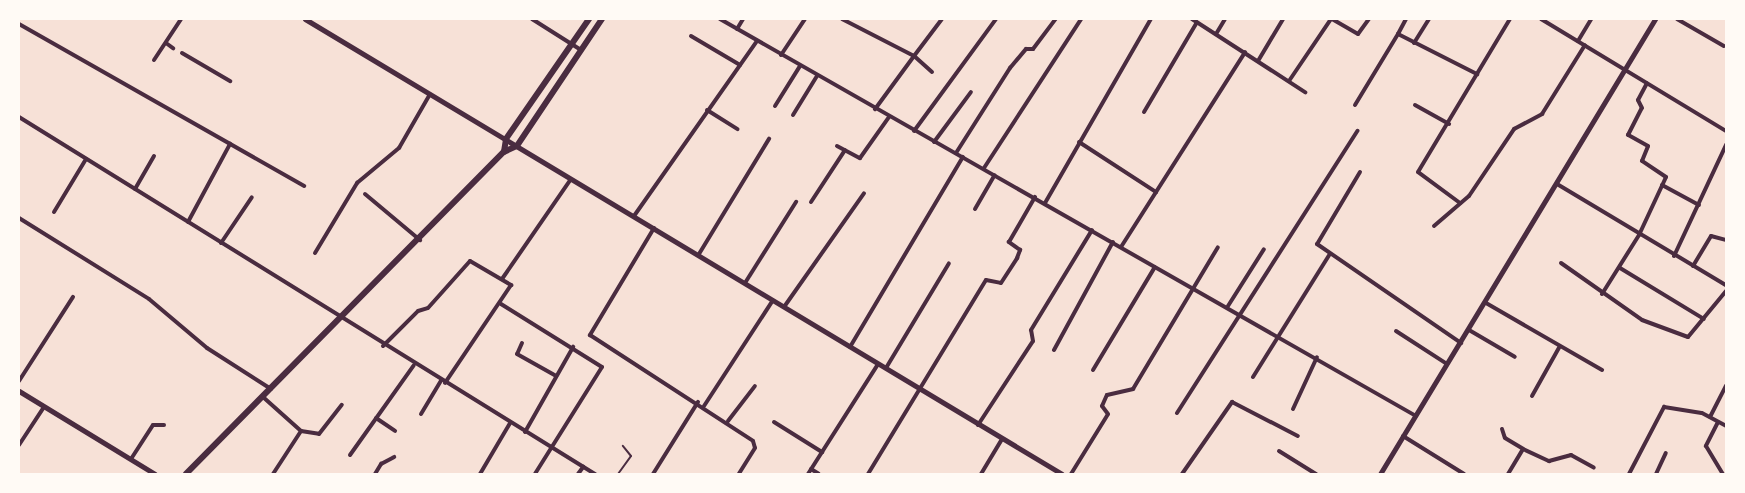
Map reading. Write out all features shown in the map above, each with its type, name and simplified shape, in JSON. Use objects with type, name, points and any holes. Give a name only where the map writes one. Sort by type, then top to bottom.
[{"type":"main road","points":[[504,152],[506,139],[589,19]]},
{"type":"main road","points":[[186,474],[341,320],[504,152],[517,146],[602,19]]},
{"type":"street","points":[[154,60],[181,19]]},
{"type":"street","points":[[305,19],[699,254],[921,391],[1062,474]]},
{"type":"street","points":[[532,19],[581,50]]},
{"type":"street","points":[[720,19],[889,117],[1045,202],[1155,267],[1243,314],[1416,416]]},
{"type":"street","points":[[737,29],[743,19]]},
{"type":"street","points":[[781,55],[805,19]]},
{"type":"street","points":[[842,19],[914,56],[932,72]]},
{"type":"street","points":[[874,108],[942,19]]},
{"type":"street","points":[[914,131],[996,19]]},
{"type":"street","points":[[956,153],[1010,68],[1026,49],[1033,49],[1056,19]]},
{"type":"street","points":[[984,168],[1081,19]]},
{"type":"street","points":[[1045,202],[1150,19]]},
{"type":"street","points":[[1192,19],[1305,92]]},
{"type":"street","points":[[1216,34],[1225,19]]},
{"type":"street","points":[[1258,61],[1283,19]]},
{"type":"street","points":[[1288,81],[1332,19],[1358,34],[1369,19]]},
{"type":"street","points":[[1355,105],[1406,19]]},
{"type":"street","points":[[1414,43],[1429,19]]},
{"type":"street","points":[[1460,204],[1418,172],[1449,124],[1510,19]]},
{"type":"street","points":[[1541,19],[1726,131]]},
{"type":"street","points":[[1578,41],[1591,19]]},
{"type":"street","points":[[1380,474],[1486,303],[1654,19]]},
{"type":"street","points":[[1677,19],[1724,46]]},
{"type":"street","points":[[1144,112],[1197,22]]},
{"type":"street","points":[[19,24],[304,186]]},
{"type":"street","points":[[1398,34],[1477,74]]},
{"type":"street","points":[[691,36],[740,65]]},
{"type":"street","points":[[634,216],[757,41]]},
{"type":"street","points":[[166,43],[173,48]]},
{"type":"street","points":[[1434,226],[1460,204],[1514,129],[1544,111],[1585,45]]},
{"type":"street","points":[[1121,247],[1245,52]]},
{"type":"street","points":[[182,53],[230,82]]},
{"type":"street","points":[[775,106],[800,66]]},
{"type":"street","points":[[792,115],[817,76]]},
{"type":"street","points":[[1602,294],[1639,235],[1662,185],[1664,173],[1642,160],[1648,146],[1628,135],[1642,108],[1638,100],[1647,83]]},
{"type":"street","points":[[934,142],[971,92]]},
{"type":"street","points":[[315,253],[357,183],[399,148],[430,94]]},
{"type":"street","points":[[1415,105],[1449,124]]},
{"type":"street","points":[[707,110],[737,129]]},
{"type":"street","points":[[837,146],[860,158],[889,117]]},
{"type":"street","points":[[19,118],[221,242],[341,320],[595,474]]},
{"type":"street","points":[[1177,413],[1243,314],[1357,131]]},
{"type":"street","points":[[699,254],[769,139]]},
{"type":"street","points":[[1079,142],[1156,192]]},
{"type":"street","points":[[188,222],[230,144]]},
{"type":"street","points":[[1674,256],[1726,145]]},
{"type":"street","points":[[811,202],[845,150]]},
{"type":"street","points":[[136,189],[154,156]]},
{"type":"street","points":[[850,347],[962,157]]},
{"type":"street","points":[[54,212],[86,159]]},
{"type":"street","points":[[1360,172],[1317,242],[1330,254],[1389,289],[1395,300],[1461,343]]},
{"type":"street","points":[[975,209],[995,175]]},
{"type":"street","points":[[502,279],[571,179]]},
{"type":"street","points":[[1557,184],[1674,256],[1726,285]]},
{"type":"street","points":[[1662,185],[1699,204]]},
{"type":"street","points":[[784,306],[864,193]]},
{"type":"street","points":[[365,194],[420,240]]},
{"type":"street","points":[[221,242],[252,196]]},
{"type":"street","points":[[868,474],[921,391],[986,280],[1001,283],[1017,258],[1020,250],[1009,242],[1035,197]]},
{"type":"street","points":[[745,283],[796,202]]},
{"type":"street","points":[[19,218],[149,299],[207,348],[271,389]]},
{"type":"street","points":[[654,228],[590,335],[728,421],[754,443],[739,474]]},
{"type":"street","points":[[978,425],[1034,341],[1031,330],[1092,230]]},
{"type":"street","points":[[1693,266],[1711,236],[1726,240]]},
{"type":"street","points":[[1054,350],[1113,242]]},
{"type":"street","points":[[1071,474],[1108,414],[1102,406],[1107,395],[1133,388],[1218,247]]},
{"type":"street","points":[[1228,306],[1264,249]]},
{"type":"street","points":[[1254,377],[1278,334],[1330,254]]},
{"type":"street","points":[[384,346],[417,311],[428,308],[470,261],[513,287],[421,414]]},
{"type":"street","points":[[886,368],[949,263]]},
{"type":"street","points":[[1562,264],[1602,294],[1654,326],[1688,337],[1726,291]]},
{"type":"street","points":[[1094,370],[1155,267]]},
{"type":"street","points":[[1620,268],[1704,319]]},
{"type":"street","points":[[19,381],[73,297]]},
{"type":"street","points":[[704,406],[773,300]]},
{"type":"street","points":[[1486,303],[1602,370]]},
{"type":"street","points":[[501,304],[573,347],[602,367],[535,474]]},
{"type":"street","points":[[1469,330],[1515,358]]},
{"type":"street","points":[[1396,331],[1447,364]]},
{"type":"street","points":[[522,343],[517,354],[556,376]]},
{"type":"street","points":[[1532,396],[1560,346]]},
{"type":"street","points":[[525,432],[573,347]]},
{"type":"street","points":[[1293,409],[1316,357]]},
{"type":"street","points":[[350,455],[414,364]]},
{"type":"street","points":[[808,474],[878,364]]},
{"type":"street","points":[[728,421],[755,386]]},
{"type":"street","points":[[1710,417],[1726,386]]},
{"type":"street","points":[[19,391],[155,474]]},
{"type":"street","points":[[264,397],[301,431],[319,434],[342,406]]},
{"type":"street","points":[[653,474],[698,402]]},
{"type":"street","points":[[1182,474],[1232,402],[1298,436]]},
{"type":"street","points":[[19,445],[44,406]]},
{"type":"street","points":[[1629,474],[1664,407],[1710,417],[1726,426]]},
{"type":"street","points":[[376,418],[395,431]]},
{"type":"street","points":[[774,422],[822,452]]},
{"type":"street","points":[[1718,422],[1706,446],[1723,474]]},
{"type":"street","points":[[480,474],[510,423]]},
{"type":"street","points":[[131,460],[153,425],[164,425]]},
{"type":"street","points":[[1502,429],[1505,438],[1523,449],[1550,461],[1570,456],[1594,468]]},
{"type":"street","points":[[273,474],[301,431]]},
{"type":"street","points":[[1403,436],[1464,474]]},
{"type":"street","points":[[981,474],[1002,439]]},
{"type":"street","points":[[1508,474],[1523,449]]},
{"type":"street","points":[[1279,451],[1316,474]]},
{"type":"street","points":[[1656,474],[1666,453]]},
{"type":"street","points":[[375,474],[381,464],[394,457]]},
{"type":"street","points":[[578,474],[583,467]]},
{"type":"street","points":[[811,469],[819,474]]},
{"type":"lane","points":[[618,474],[631,456],[623,446]]}]
